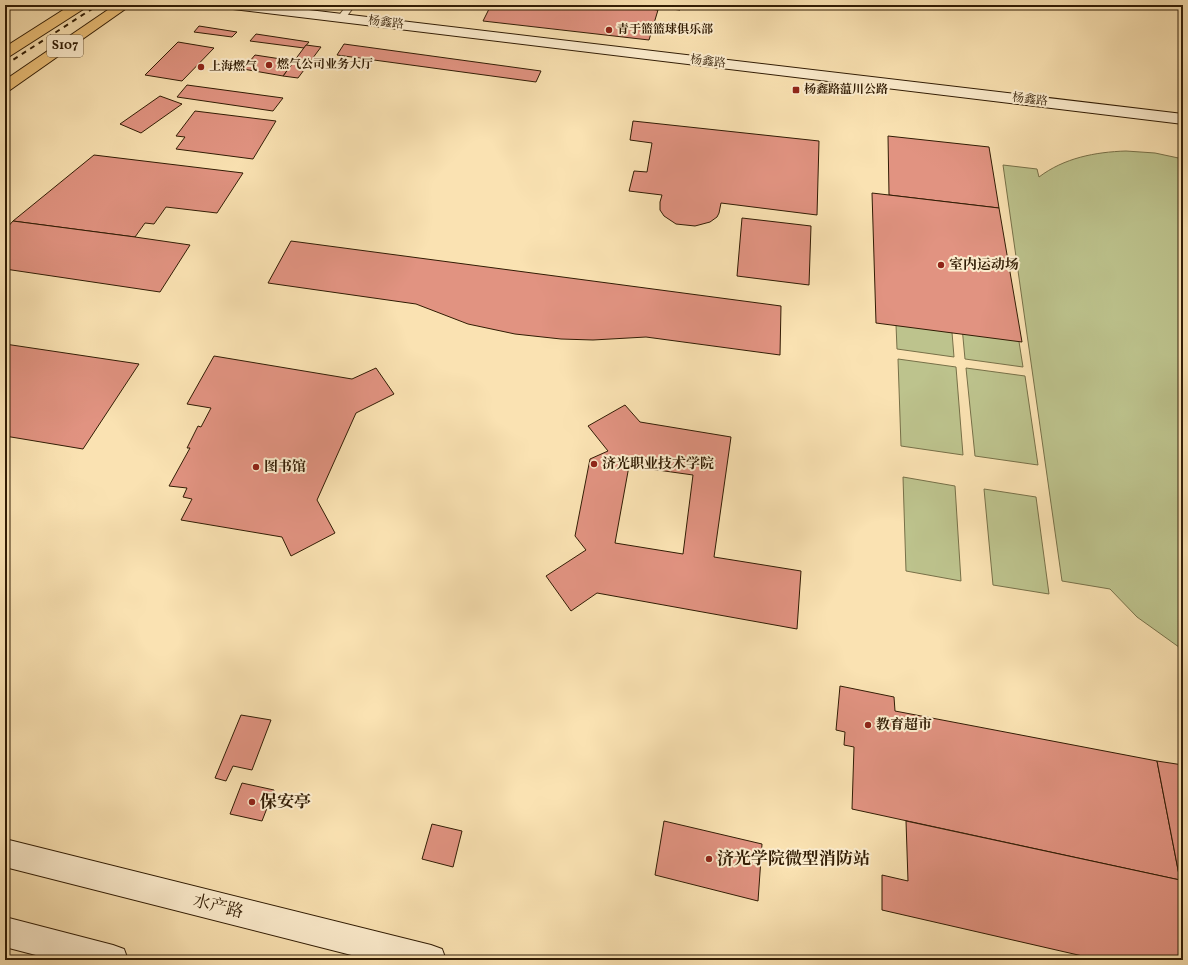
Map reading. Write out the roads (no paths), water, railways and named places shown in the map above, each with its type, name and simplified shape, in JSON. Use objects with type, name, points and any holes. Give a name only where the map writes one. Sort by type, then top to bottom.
[{"type":"main road","name":"S107","points":[[5,53],[80,5]]},
{"type":"main road","name":"S107","points":[[5,87],[124,5]]},
{"type":"street","name":"杨鑫路","points":[[233,5],[1183,118]]},
{"type":"street","name":"水产路","points":[[5,853],[431,960]]},
{"type":"street","points":[[5,932],[113,960]]},
{"type":"lane","points":[[341,18],[351,5]]},
{"type":"railway","points":[[5,65],[98,5]]},
{"type":"place","name":"青于篮篮球俱乐部","points":[[609,30]]},
{"type":"place","name":"燃气公司业务大厅","points":[[269,65]]},
{"type":"place","name":"上海燃气","points":[[201,67]]},
{"type":"place","name":"杨鑫路蕰川公路","points":[[796,90]]},
{"type":"place","name":"室内运动场","points":[[941,265]]},
{"type":"place","name":"济光职业技术学院","points":[[594,464]]},
{"type":"place","name":"图书馆","points":[[256,467]]},
{"type":"place","name":"教育超市","points":[[868,725]]},
{"type":"place","name":"保安亭","points":[[252,802]]},
{"type":"place","name":"济光学院微型消防站","points":[[709,859]]}]
